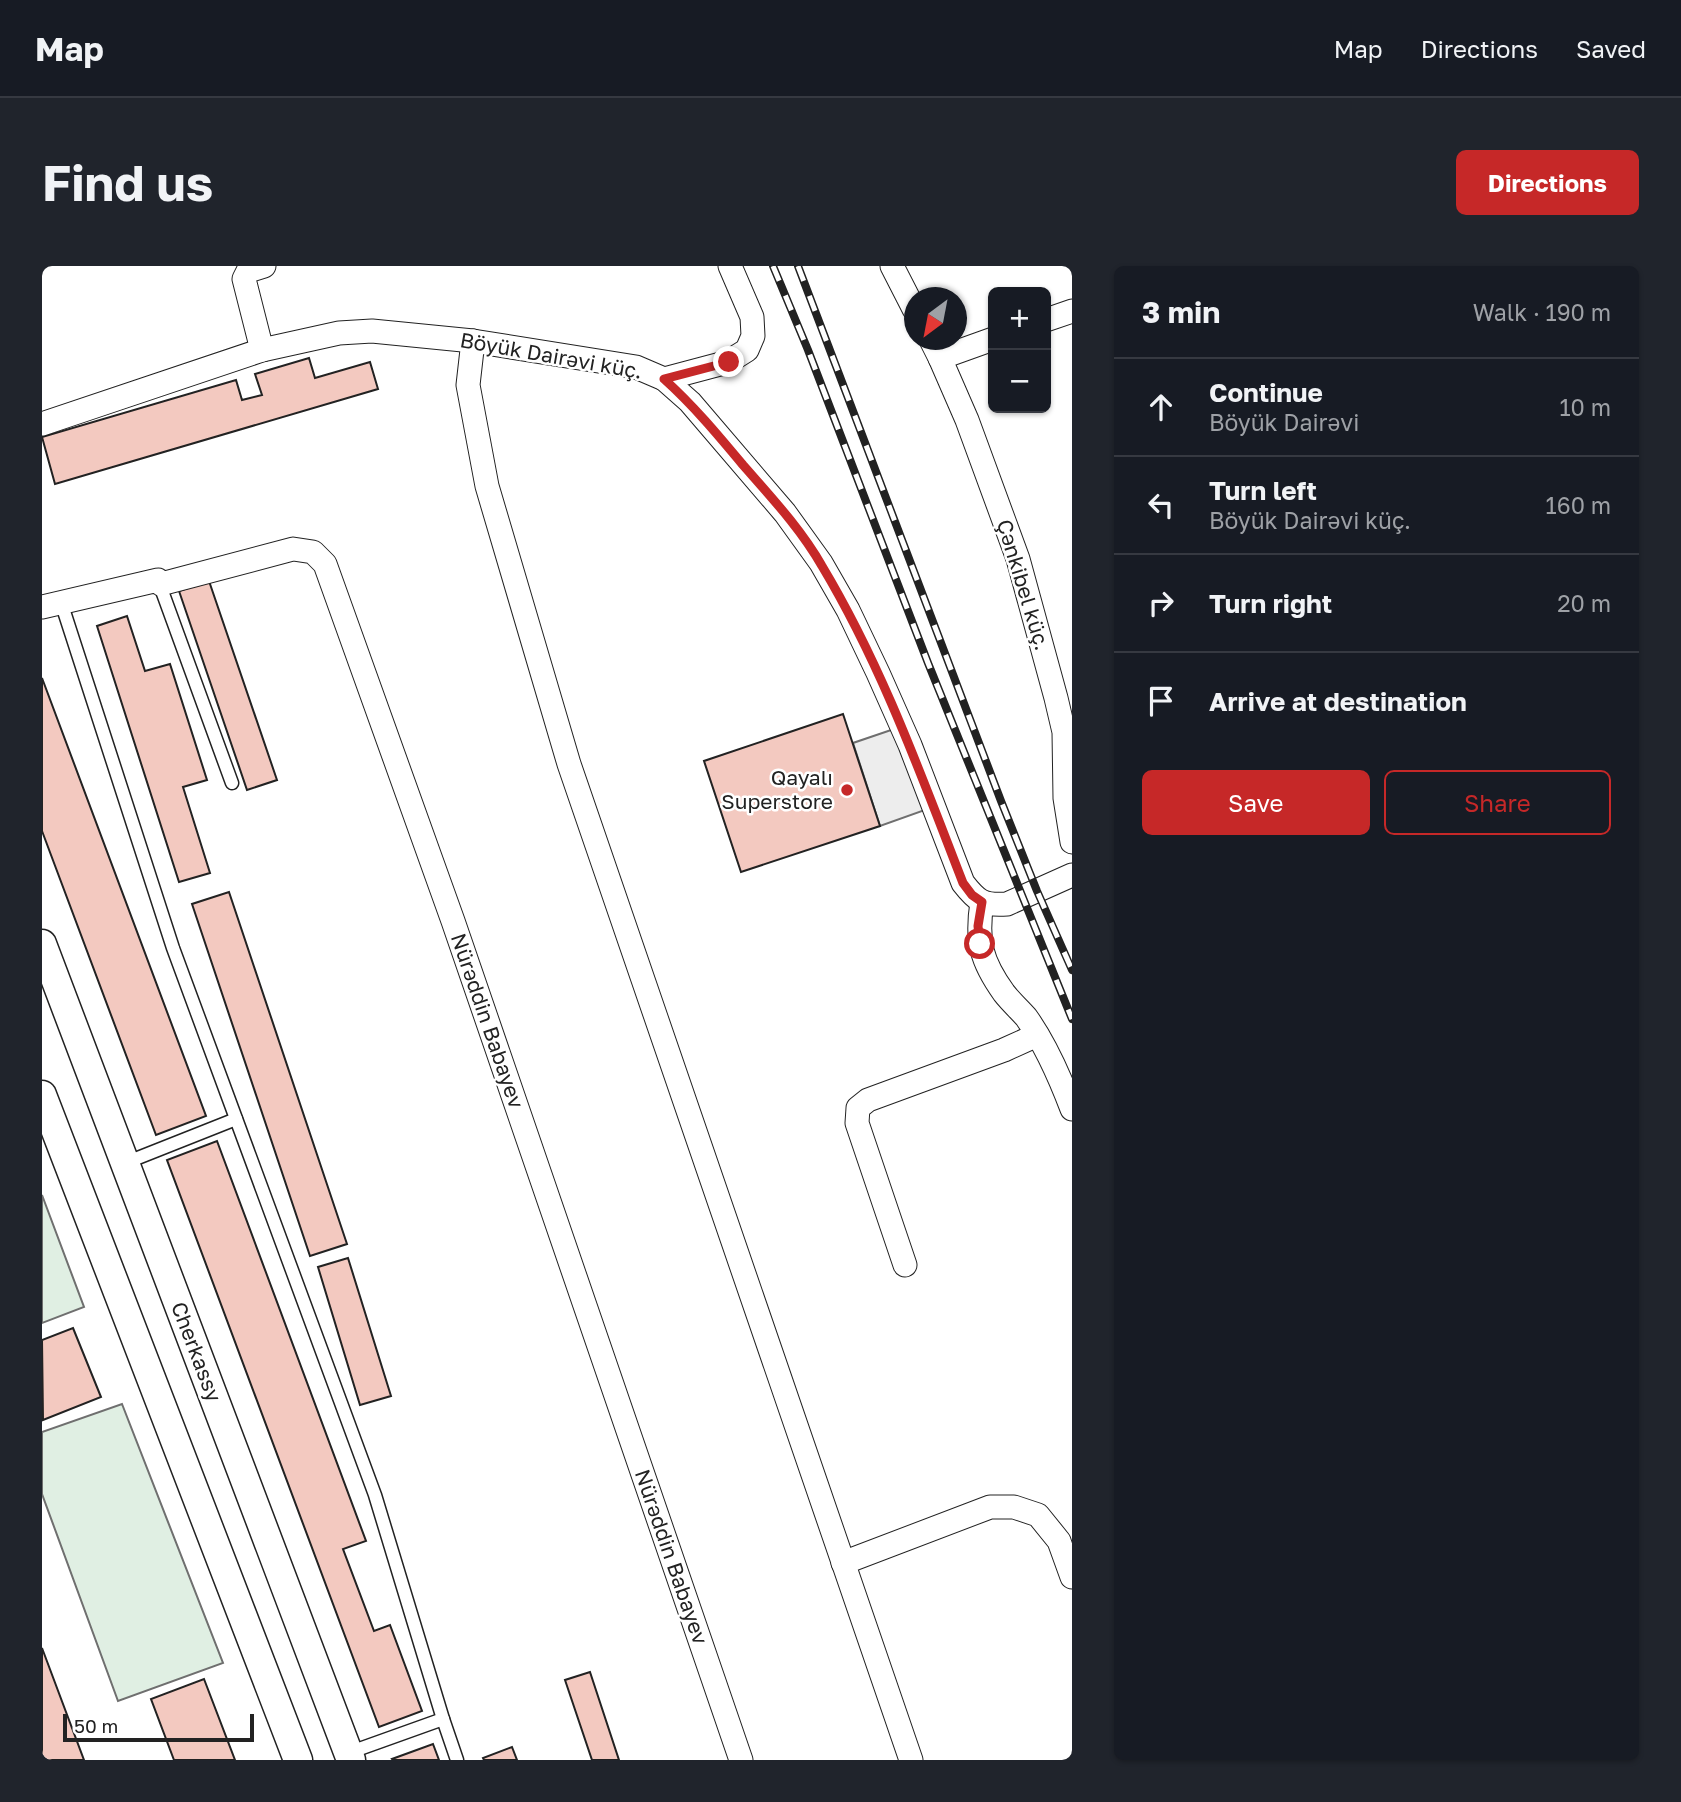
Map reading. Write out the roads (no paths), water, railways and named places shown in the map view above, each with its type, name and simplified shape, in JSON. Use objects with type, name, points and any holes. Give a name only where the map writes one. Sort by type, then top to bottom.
[{"type":"street","points":[[261,350],[244,279],[248,271],[264,266]]},
{"type":"street","points":[[664,379],[729,362],[747,350],[753,336],[751,317],[730,266]]},
{"type":"street","points":[[892,266],[904,288]]},
{"type":"street","points":[[1051,318],[1072,311]]},
{"type":"street","name":"Böyük Dairəvi küç.","points":[[42,424],[261,350],[339,333],[372,331],[473,341],[636,367],[664,379],[690,402],[785,513],[821,563],[848,610],[878,673],[963,883],[972,895],[982,902]]},
{"type":"street","points":[[967,343],[988,340]]},
{"type":"street","points":[[473,341],[468,385],[487,486],[569,764],[911,1760]]},
{"type":"street","name":"Çənkibel küç.","points":[[935,350],[967,420],[1018,559],[1068,731],[1065,798],[1072,842]]},
{"type":"street","name":"Nürəddin Babayev","points":[[52,604],[158,580],[160,584],[293,549],[313,552],[325,564],[453,922],[741,1760]]},
{"type":"street","points":[[1072,875],[1007,904],[982,902],[978,926],[986,965],[1005,995],[1037,1035],[1072,1109]]},
{"type":"street","name":"Cherkassy","points":[[42,944],[349,1756]]},
{"type":"street","points":[[905,1265],[857,1123],[858,1108],[868,1100],[1004,1050],[1037,1035]]},
{"type":"street","points":[[42,1095],[298,1760]]},
{"type":"street","points":[[843,1563],[990,1507],[1014,1507],[1038,1515],[1059,1541],[1072,1577]]},
{"type":"lane","points":[[158,580],[232,783]]},
{"type":"lane","points":[[52,604],[173,948],[375,1495],[457,1760]]},
{"type":"lane","points":[[125,1163],[236,1119]]},
{"type":"lane","points":[[349,1756],[443,1719]]},
{"type":"railway","points":[[773,266],[928,663],[1072,1019]]},
{"type":"railway","points":[[798,266],[1001,801],[1072,970]]},
{"type":"place","name":"Qayalı Superstore","points":[[847,790]]}]
